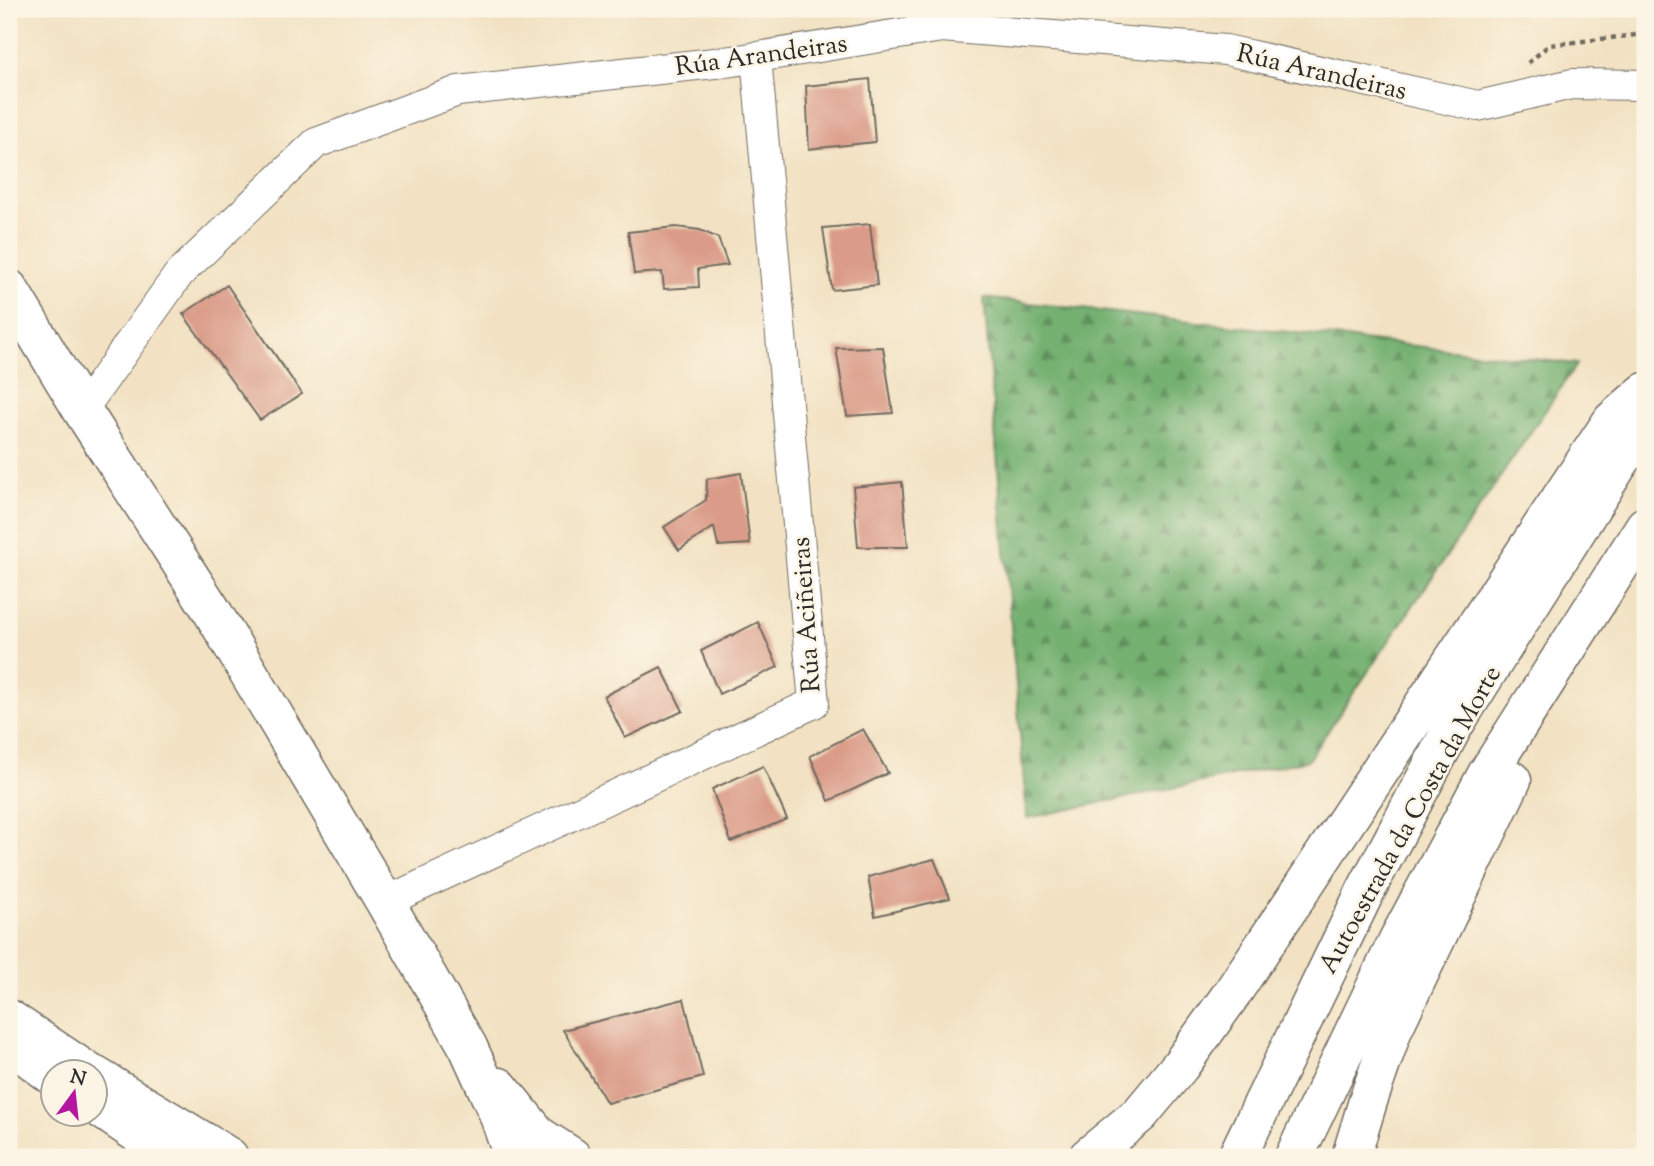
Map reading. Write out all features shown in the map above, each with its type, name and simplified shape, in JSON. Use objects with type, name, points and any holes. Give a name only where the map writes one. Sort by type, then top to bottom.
[{"type":"main road","points":[[9,289],[82,410],[212,611],[385,902],[468,1047],[498,1113],[513,1157]]},
{"type":"main road","points":[[1088,1157],[1140,1114],[1180,1066],[1233,992],[1612,421],[1645,392]]},
{"type":"main road","name":"Autoestrada da Costa da Morte","points":[[1237,1157],[1360,902],[1454,725],[1645,422]]},
{"type":"main road","points":[[1351,1157],[1394,1029],[1517,769],[1644,528]]},
{"type":"main road","name":"Autoestrada da Costa da Morte","points":[[1294,1157],[1398,940],[1487,774],[1644,528]]},
{"type":"main road","points":[[9,1019],[63,1058]]},
{"type":"main road","points":[[9,1043],[47,1058]]},
{"type":"main road","points":[[468,1047],[539,1136],[572,1157]]},
{"type":"main road","points":[[108,1087],[229,1157]]},
{"type":"main road","points":[[108,1089],[210,1157]]},
{"type":"main road","points":[[108,1114],[172,1157]]},
{"type":"street","name":"Rúa Arandeiras","points":[[82,410],[179,274],[316,143],[458,91],[756,57],[942,27],[1226,50],[1478,106],[1572,84],[1645,85]]},
{"type":"street","name":"Rúa Aciñeiras","points":[[385,902],[814,703],[756,57]]},
{"type":"path","points":[[284,9],[303,9]]},
{"type":"green space","points":[[984,298],[1577,364],[1308,760],[1027,818]]},
{"type":"building","points":[[870,79],[875,142],[809,149],[806,86]]},
{"type":"building","points":[[870,224],[877,285],[832,290],[823,228]]},
{"type":"building","points":[[676,227],[700,230],[718,238],[728,265],[698,269],[699,287],[664,289],[662,272],[634,274],[628,232]]},
{"type":"building","points":[[227,285],[302,394],[260,420],[183,314]]},
{"type":"building","points":[[883,347],[893,413],[847,416],[836,348]]},
{"type":"building","points":[[741,473],[750,544],[718,546],[714,527],[679,550],[664,527],[706,500],[707,479]]},
{"type":"building","points":[[902,482],[908,547],[858,547],[853,487]]},
{"type":"building","points":[[758,622],[778,667],[719,694],[701,651]]},
{"type":"building","points":[[661,667],[683,711],[625,738],[604,696]]},
{"type":"building","points":[[863,729],[888,773],[829,801],[810,756]]},
{"type":"building","points":[[763,766],[787,819],[731,842],[712,789]]},
{"type":"building","points":[[934,859],[950,898],[875,916],[868,877]]},
{"type":"building","points":[[684,999],[703,1077],[607,1103],[563,1030]]}]
